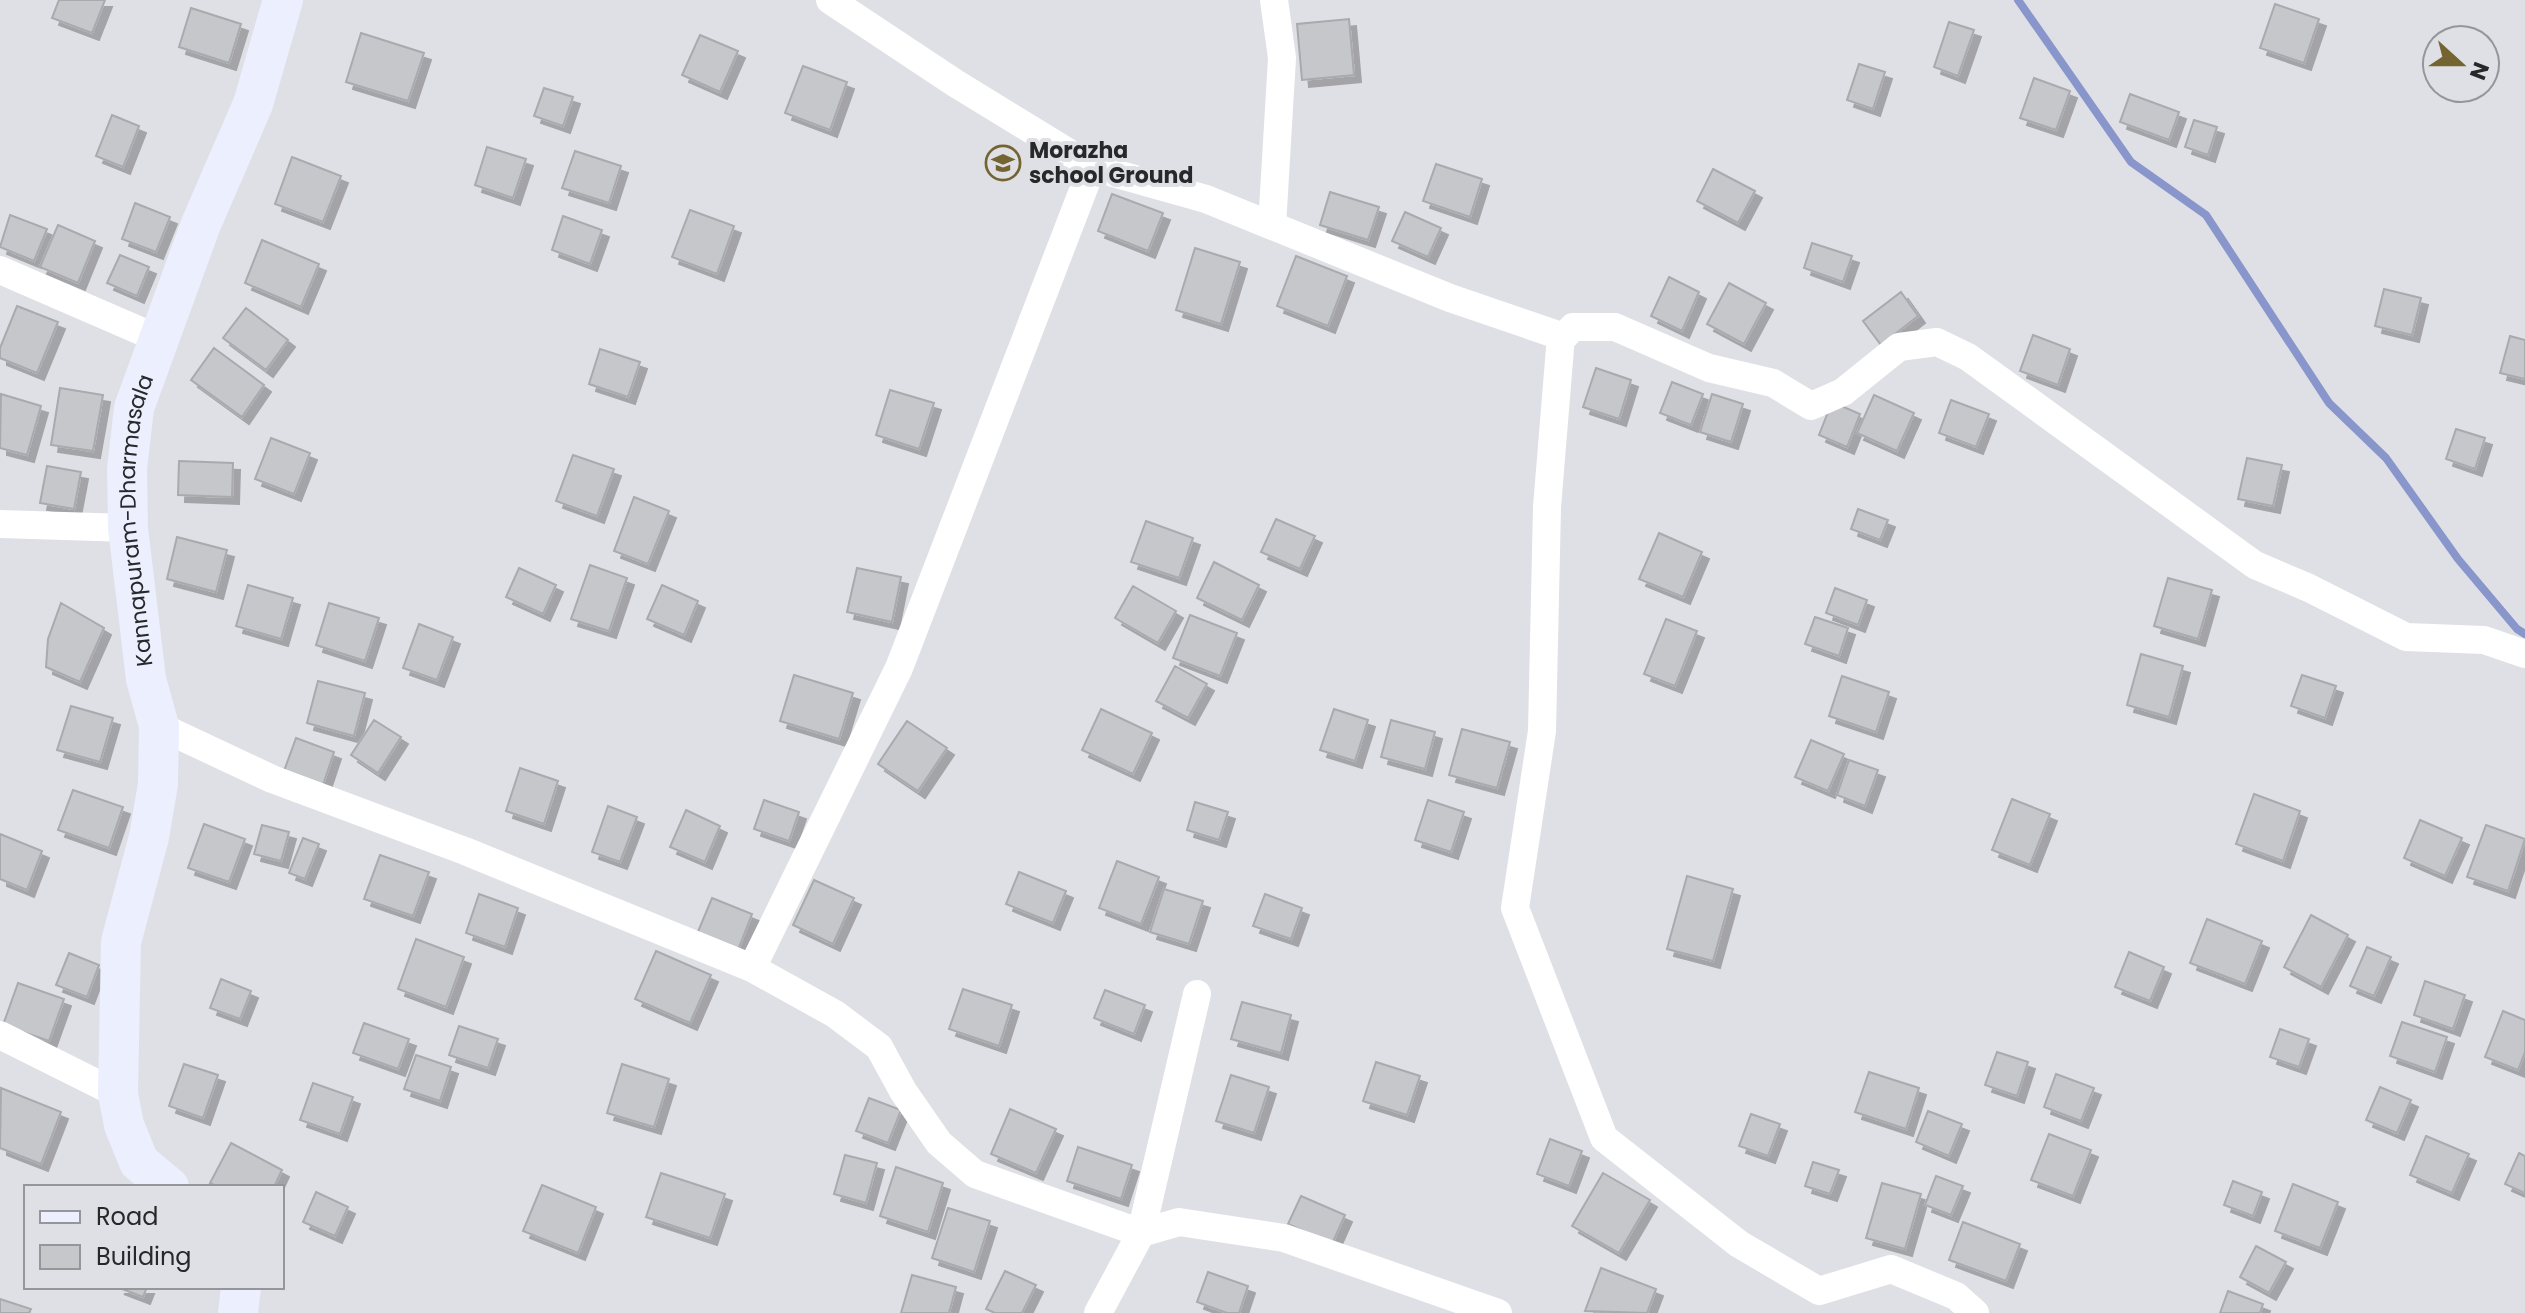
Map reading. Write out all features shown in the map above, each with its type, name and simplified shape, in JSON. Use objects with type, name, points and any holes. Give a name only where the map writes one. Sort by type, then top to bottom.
[{"type":"main road","name":"Kannapuram-Dharmasala","points":[[167,1185],[139,1162],[124,1125],[118,1094],[121,942],[149,837],[158,784],[159,726],[146,679],[128,528],[127,469],[134,408],[201,224],[253,104],[283,0]]},
{"type":"main road","points":[[238,1313],[241,1289]]},
{"type":"street","points":[[830,0],[955,83],[1092,167],[1206,199],[1450,298],[1561,336],[1547,507],[1542,731],[1515,908],[1604,1138],[1739,1244],[1819,1291],[1891,1269],[1956,1296],[1975,1313]]},
{"type":"street","points":[[1272,226],[1282,58],[1274,0]]},
{"type":"street","points":[[752,968],[899,668],[1092,167]]},
{"type":"street","points":[[0,270],[159,339]]},
{"type":"street","points":[[1560,341],[1573,327],[1615,327],[1709,368],[1773,383],[1811,406],[1843,392],[1899,347],[1937,342],[1968,357],[2255,565],[2309,588],[2406,637],[2484,640],[2525,654]]},
{"type":"street","points":[[0,524],[128,528]]},
{"type":"street","points":[[159,726],[272,779],[465,851],[752,968],[835,1014],[879,1047],[903,1091],[939,1143],[975,1174],[1141,1233],[1179,1222],[1284,1238],[1498,1313]]},
{"type":"street","points":[[1098,1313],[1141,1233],[1197,994]]},
{"type":"street","points":[[0,1035],[118,1094]]},
{"type":"building","points":[[59,0],[105,0],[92,33],[52,18]]},
{"type":"building","points":[[2275,4],[2319,19],[2304,63],[2260,48]]},
{"type":"building","points":[[191,8],[241,24],[229,63],[179,47]]},
{"type":"building","points":[[1349,19],[1354,75],[1302,80],[1297,24]]},
{"type":"building","points":[[1949,22],[1974,30],[1958,76],[1934,67]]},
{"type":"building","points":[[361,33],[424,53],[408,101],[346,82]]},
{"type":"building","points":[[700,35],[738,51],[720,92],[682,75]]},
{"type":"building","points":[[1859,64],[1885,72],[1873,109],[1847,100]]},
{"type":"building","points":[[803,66],[847,82],[830,130],[785,113]]},
{"type":"building","points":[[2034,78],[2070,91],[2056,130],[2020,118]]},
{"type":"building","points":[[544,88],[573,97],[563,126],[534,116]]},
{"type":"building","points":[[2130,94],[2179,112],[2169,140],[2120,122]]},
{"type":"building","points":[[112,115],[139,126],[123,167],[96,156]]},
{"type":"building","points":[[2194,120],[2217,127],[2208,155],[2185,147]]},
{"type":"building","points":[[487,147],[526,159],[513,198],[475,185]]},
{"type":"building","points":[[575,151],[621,166],[609,203],[562,188]]},
{"type":"building","points":[[292,157],[341,176],[323,222],[275,204]]},
{"type":"building","points":[[1436,164],[1482,179],[1470,217],[1423,201]]},
{"type":"building","points":[[1713,169],[1755,191],[1738,223],[1697,201]]},
{"type":"building","points":[[1330,192],[1379,207],[1368,240],[1320,225]]},
{"type":"building","points":[[1112,194],[1163,213],[1148,251],[1098,231]]},
{"type":"building","points":[[135,203],[170,217],[156,252],[122,239]]},
{"type":"building","points":[[690,210],[734,226],[717,274],[672,257]]},
{"type":"building","points":[[1405,212],[1441,228],[1428,257],[1392,241]]},
{"type":"building","points":[[10,215],[47,229],[34,261],[0,247]]},
{"type":"building","points":[[563,216],[602,230],[590,264],[552,250]]},
{"type":"building","points":[[58,225],[95,241],[78,283],[40,267]]},
{"type":"building","points":[[262,240],[319,264],[301,307],[245,283]]},
{"type":"building","points":[[1812,243],[1852,256],[1843,282],[1804,268]]},
{"type":"building","points":[[1195,248],[1240,262],[1221,324],[1176,310]]},
{"type":"building","points":[[120,255],[149,267],[137,296],[107,283]]},
{"type":"building","points":[[1296,256],[1347,276],[1328,326],[1277,306]]},
{"type":"building","points":[[1669,277],[1699,292],[1682,331],[1651,316]]},
{"type":"building","points":[[1729,283],[1766,303],[1744,344],[1707,324]]},
{"type":"building","points":[[2384,289],[2421,298],[2412,335],[2375,326]]},
{"type":"building","points":[[1901,292],[1918,316],[1881,345],[1863,321]]},
{"type":"building","points":[[17,306],[58,322],[37,373],[0,358],[0,348]]},
{"type":"building","points":[[246,308],[288,340],[266,370],[223,338]]},
{"type":"building","points":[[2033,335],[2070,349],[2058,385],[2020,371]]},
{"type":"building","points":[[2510,336],[2525,340],[2525,379],[2500,373]]},
{"type":"building","points":[[214,348],[264,385],[242,417],[191,380]]},
{"type":"building","points":[[600,349],[640,362],[628,397],[589,384]]},
{"type":"building","points":[[1596,368],[1631,380],[1619,419],[1583,407]]},
{"type":"building","points":[[1672,382],[1703,394],[1691,425],[1660,413]]},
{"type":"building","points":[[60,388],[103,395],[93,451],[51,445]]},
{"type":"building","points":[[890,390],[934,403],[919,449],[876,435]]},
{"type":"building","points":[[1,394],[41,406],[27,455],[0,448]]},
{"type":"building","points":[[1712,394],[1743,404],[1731,442],[1700,432]]},
{"type":"building","points":[[1874,395],[1914,413],[1897,451],[1857,433]]},
{"type":"building","points":[[1951,400],[1989,414],[1976,447],[1939,433]]},
{"type":"building","points":[[1832,402],[1860,414],[1847,447],[1819,435]]},
{"type":"building","points":[[2456,429],[2485,438],[2475,469],[2446,459]]},
{"type":"building","points":[[271,438],[310,453],[294,494],[255,479]]},
{"type":"building","points":[[573,455],[614,469],[597,516],[556,501]]},
{"type":"building","points":[[2247,458],[2282,465],[2273,506],[2238,499]]},
{"type":"building","points":[[179,461],[233,463],[232,497],[178,495]]},
{"type":"building","points":[[47,466],[81,472],[74,509],[40,503]]},
{"type":"building","points":[[634,497],[669,511],[648,564],[614,551]]},
{"type":"building","points":[[1858,509],[1888,520],[1880,540],[1851,529]]},
{"type":"building","points":[[1276,519],[1315,536],[1300,569],[1261,552]]},
{"type":"building","points":[[1146,521],[1193,538],[1179,578],[1131,562]]},
{"type":"building","points":[[1659,533],[1702,552],[1683,597],[1639,579]]},
{"type":"building","points":[[177,537],[227,550],[216,592],[167,579]]},
{"type":"building","points":[[1214,562],[1259,585],[1242,620],[1197,598]]},
{"type":"building","points":[[590,565],[627,578],[609,631],[571,619]]},
{"type":"building","points":[[519,568],[556,585],[543,614],[506,597]]},
{"type":"building","points":[[857,568],[901,577],[892,622],[847,612]]},
{"type":"building","points":[[2168,578],[2212,590],[2198,639],[2154,626]]},
{"type":"building","points":[[248,585],[293,598],[281,639],[236,626]]},
{"type":"building","points":[[662,585],[698,601],[684,635],[647,619]]},
{"type":"building","points":[[1133,586],[1176,611],[1158,643],[1115,618]]},
{"type":"building","points":[[1835,588],[1867,600],[1858,625],[1826,613]]},
{"type":"building","points":[[61,603],[104,628],[80,682],[46,667],[48,639]]},
{"type":"building","points":[[329,603],[379,618],[365,661],[316,645]]},
{"type":"building","points":[[1190,615],[1237,633],[1220,676],[1173,658]]},
{"type":"building","points":[[1815,617],[1848,628],[1839,656],[1805,644]]},
{"type":"building","points":[[1666,619],[1697,631],[1675,686],[1644,674]]},
{"type":"building","points":[[419,624],[453,637],[437,680],[403,668]]},
{"type":"building","points":[[2141,654],[2183,666],[2169,717],[2127,705]]},
{"type":"building","points":[[1175,666],[1207,684],[1188,718],[1156,701]]},
{"type":"building","points":[[794,675],[853,693],[839,739],[780,721]]},
{"type":"building","points":[[2302,675],[2336,686],[2325,718],[2291,706]]},
{"type":"building","points":[[1842,676],[1889,692],[1876,732],[1829,716]]},
{"type":"building","points":[[318,681],[365,693],[354,736],[307,723]]},
{"type":"building","points":[[71,706],[113,718],[100,762],[57,750]]},
{"type":"building","points":[[1101,709],[1152,733],[1133,774],[1082,750]]},
{"type":"building","points":[[1334,709],[1368,720],[1355,761],[1320,750]]},
{"type":"building","points":[[374,720],[401,737],[378,773],[351,755]]},
{"type":"building","points":[[1391,720],[1435,732],[1425,769],[1381,757]]},
{"type":"building","points":[[907,721],[947,748],[918,791],[878,764]]},
{"type":"building","points":[[1462,729],[1510,742],[1497,788],[1449,775]]},
{"type":"building","points":[[296,738],[334,752],[323,785],[284,771]]},
{"type":"building","points":[[1811,740],[1844,754],[1828,791],[1795,777]]},
{"type":"building","points":[[1849,760],[1878,770],[1865,806],[1837,795]]},
{"type":"building","points":[[520,768],[558,781],[544,824],[506,811]]},
{"type":"building","points":[[73,790],[123,807],[109,848],[58,830]]},
{"type":"building","points":[[2254,794],[2300,811],[2283,861],[2236,844]]},
{"type":"building","points":[[2012,799],[2050,814],[2030,865],[1992,850]]},
{"type":"building","points":[[764,800],[799,812],[789,841],[754,829]]},
{"type":"building","points":[[1428,800],[1464,812],[1451,852],[1415,840]]},
{"type":"building","points":[[1195,802],[1228,812],[1219,840],[1187,830]]},
{"type":"building","points":[[608,806],[637,817],[620,862],[592,852]]},
{"type":"building","points":[[686,810],[720,826],[705,862],[670,847]]},
{"type":"building","points":[[2420,820],[2462,838],[2445,876],[2404,858]]},
{"type":"building","points":[[204,824],[245,839],[229,882],[188,868]]},
{"type":"building","points":[[262,825],[289,832],[281,861],[254,854]]},
{"type":"building","points":[[2486,825],[2525,839],[2508,891],[2467,877]]},
{"type":"building","points":[[0,834],[42,851],[27,890],[0,879]]},
{"type":"building","points":[[303,838],[319,844],[305,879],[289,873]]},
{"type":"building","points":[[380,855],[429,872],[413,916],[364,899]]},
{"type":"building","points":[[1117,861],[1159,877],[1141,924],[1099,908]]},
{"type":"building","points":[[1019,872],[1066,891],[1053,923],[1006,904]]},
{"type":"building","points":[[1687,876],[1733,889],[1713,961],[1667,949]]},
{"type":"building","points":[[814,880],[854,898],[833,944],[793,925]]},
{"type":"building","points":[[1164,889],[1203,901],[1189,944],[1150,932]]},
{"type":"building","points":[[479,894],[518,908],[505,947],[466,933]]},
{"type":"building","points":[[1265,894],[1302,908],[1291,939],[1253,926]]},
{"type":"building","points":[[712,898],[752,914],[738,950],[697,934]]},
{"type":"building","points":[[2311,915],[2348,935],[2321,987],[2284,967]]},
{"type":"building","points":[[2207,919],[2262,941],[2245,984],[2190,963]]},
{"type":"building","points":[[416,939],[464,957],[446,1007],[398,989]]},
{"type":"building","points":[[2367,947],[2391,957],[2374,996],[2350,986]]},
{"type":"building","points":[[656,951],[711,975],[690,1023],[635,999]]},
{"type":"building","points":[[2129,952],[2164,967],[2150,1001],[2115,987]]},
{"type":"building","points":[[69,953],[99,965],[87,997],[56,985]]},
{"type":"building","points":[[221,979],[251,991],[240,1019],[210,1008]]},
{"type":"building","points":[[2425,981],[2465,995],[2453,1029],[2414,1015]]},
{"type":"building","points":[[18,983],[64,999],[49,1041],[3,1025]]},
{"type":"building","points":[[963,989],[1012,1005],[999,1046],[949,1029]]},
{"type":"building","points":[[1105,990],[1145,1005],[1134,1034],[1094,1018]]},
{"type":"building","points":[[1242,1002],[1291,1015],[1281,1053],[1231,1039]]},
{"type":"building","points":[[2503,1011],[2525,1020],[2525,1052],[2518,1070],[2485,1057]]},
{"type":"building","points":[[2402,1022],[2447,1037],[2435,1072],[2390,1056]]},
{"type":"building","points":[[364,1023],[409,1039],[398,1069],[353,1053]]},
{"type":"building","points":[[459,1026],[498,1039],[488,1068],[449,1055]]},
{"type":"building","points":[[2280,1029],[2309,1039],[2299,1067],[2270,1057]]},
{"type":"building","points":[[1997,1052],[2028,1062],[2017,1096],[1985,1085]]},
{"type":"building","points":[[416,1055],[451,1067],[440,1101],[404,1089]]},
{"type":"building","points":[[1376,1062],[1420,1076],[1407,1115],[1363,1101]]},
{"type":"building","points":[[184,1064],[218,1075],[203,1118],[169,1106]]},
{"type":"building","points":[[622,1064],[669,1079],[654,1127],[607,1113]]},
{"type":"building","points":[[1869,1072],[1919,1088],[1906,1129],[1855,1112]]},
{"type":"building","points":[[2056,1074],[2094,1088],[2081,1121],[2044,1107]]},
{"type":"building","points":[[1231,1075],[1269,1087],[1254,1133],[1216,1121]]},
{"type":"building","points":[[313,1083],[353,1097],[340,1134],[300,1120]]},
{"type":"building","points":[[2380,1087],[2411,1100],[2397,1133],[2366,1120]]},
{"type":"building","points":[[1,1088],[61,1112],[41,1164],[0,1148]]},
{"type":"building","points":[[869,1098],[901,1110],[888,1143],[856,1131]]},
{"type":"building","points":[[1010,1109],[1056,1129],[1036,1173],[991,1154]]},
{"type":"building","points":[[1928,1111],[1962,1124],[1949,1156],[1916,1142]]},
{"type":"building","points":[[1751,1114],[1780,1124],[1768,1156],[1739,1146]]},
{"type":"building","points":[[2049,1134],[2091,1150],[2073,1196],[2031,1180]]},
{"type":"building","points":[[2426,1136],[2469,1154],[2452,1193],[2410,1175]]},
{"type":"building","points":[[1550,1139],[1582,1151],[1569,1186],[1537,1174]]},
{"type":"building","points":[[231,1143],[282,1170],[275,1185],[210,1183]]},
{"type":"building","points":[[1078,1147],[1132,1165],[1121,1199],[1067,1181]]},
{"type":"building","points":[[2519,1153],[2525,1156],[2525,1193],[2505,1184]]},
{"type":"building","points":[[845,1155],[877,1163],[866,1203],[834,1194]]},
{"type":"building","points":[[1813,1162],[1839,1170],[1830,1194],[1805,1186]]},
{"type":"building","points":[[896,1167],[943,1183],[928,1232],[880,1216]]},
{"type":"building","points":[[661,1173],[725,1194],[710,1238],[646,1217]]},
{"type":"building","points":[[1603,1173],[1650,1200],[1619,1253],[1572,1226]]},
{"type":"building","points":[[1936,1176],[1963,1186],[1951,1215],[1925,1205]]},
{"type":"building","points":[[2233,1181],[2262,1192],[2253,1216],[2224,1205]]},
{"type":"building","points":[[1882,1183],[1921,1194],[1905,1249],[1866,1238]]},
{"type":"building","points":[[2293,1184],[2338,1202],[2320,1248],[2275,1231]]},
{"type":"building","points":[[542,1185],[596,1207],[578,1253],[523,1231]]},
{"type":"building","points":[[316,1192],[348,1207],[335,1236],[303,1222]]},
{"type":"building","points":[[1301,1196],[1345,1215],[1332,1244],[1288,1224]]},
{"type":"building","points":[[948,1208],[990,1221],[974,1272],[932,1258]]},
{"type":"building","points":[[1963,1222],[2020,1244],[2006,1281],[1949,1260]]},
{"type":"building","points":[[2256,1246],[2286,1262],[2269,1293],[2240,1277]]},
{"type":"building","points":[[1601,1268],[1656,1289],[1647,1313],[1585,1311]]},
{"type":"building","points":[[1005,1271],[1036,1285],[1022,1313],[995,1313],[986,1309]]},
{"type":"building","points":[[1208,1272],[1248,1286],[1239,1313],[1227,1313],[1197,1302]]},
{"type":"building","points":[[912,1275],[956,1287],[949,1313],[901,1313]]},
{"type":"building","points":[[122,1289],[146,1289],[143,1297]]},
{"type":"building","points":[[2228,1291],[2263,1304],[2260,1313],[2220,1313]]},
{"type":"building","points":[[0,1299],[31,1309],[29,1313],[0,1313]]},
{"type":"waterway","points":[[2018,0],[2131,162],[2206,215],[2329,403],[2386,458],[2458,559],[2517,629],[2525,634]]},
{"type":"place","name":"Morazha school Ground","points":[[1003,163]]}]
